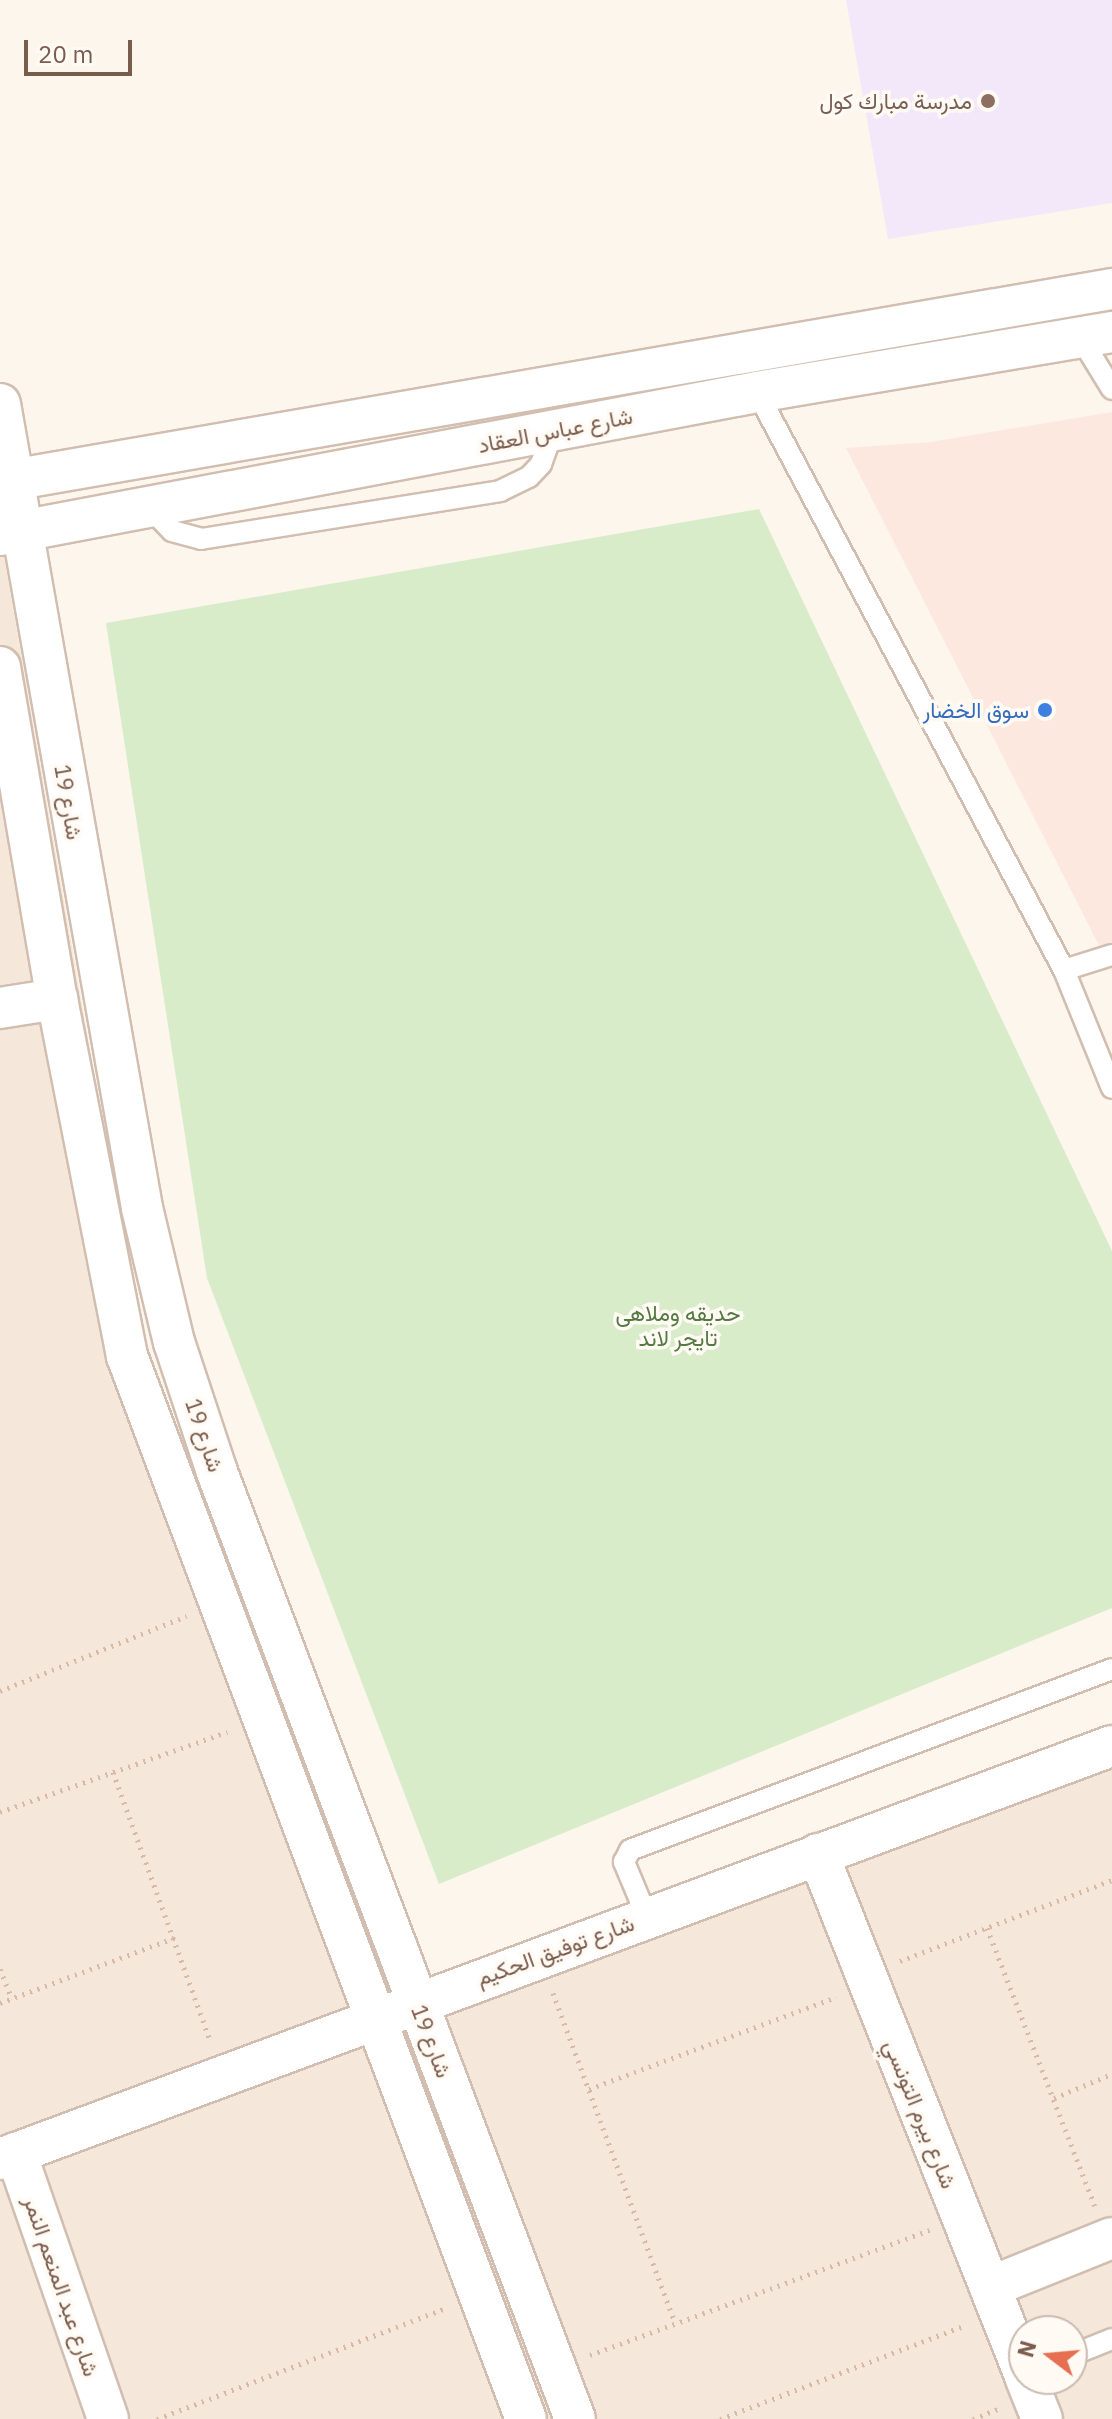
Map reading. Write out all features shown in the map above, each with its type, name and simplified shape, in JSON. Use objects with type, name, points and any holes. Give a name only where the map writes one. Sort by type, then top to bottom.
[{"type":"street","name":"شارع عباس العقاد","points":[[7,481],[1112,289]]},
{"type":"street","name":"شارع عباس العقاد","points":[[10,534],[757,392],[1096,335]]},
{"type":"street","name":"شارع 19","points":[[0,404],[10,534],[142,1208],[174,1342],[217,1472],[575,2419]]},
{"type":"street","name":"شارع 19","points":[[0,667],[57,999],[127,1356],[526,2419]]},
{"type":"street","points":[[0,1008],[57,999]]},
{"type":"street","name":"شارع توفيق الحكيم","points":[[8,2156],[375,2016],[1112,1746]]},
{"type":"street","name":"شارع بيرم التونسي","points":[[818,1854],[1008,2334]]},
{"type":"street","name":"شارع عبد المنعم النمر","points":[[8,2156],[108,2419]]},
{"type":"street","points":[[994,2300],[1110,2239]]},
{"type":"street","points":[[1032,2395],[1042,2419]]},
{"type":"lane","points":[[1096,335],[1112,389]]},
{"type":"lane","points":[[757,392],[1064,970],[1112,1088]]},
{"type":"lane","points":[[1064,970],[1112,955]]},
{"type":"lane","points":[[647,1917],[624,1862],[630,1850],[1112,1669]]},
{"type":"lane","points":[[1088,2349],[1112,2339]]},
{"type":"path","points":[[0,1691],[218,1604]]},
{"type":"path","points":[[0,1812],[262,1719]]},
{"type":"path","points":[[113,1772],[222,2074]]},
{"type":"path","points":[[589,2089],[1112,1880]]},
{"type":"path","points":[[987,1928],[1110,2239]]},
{"type":"path","points":[[0,2003],[174,1938]]},
{"type":"path","points":[[539,1956],[675,2322]]},
{"type":"path","points":[[0,1969],[12,1999]]},
{"type":"path","points":[[1053,2098],[1112,2074]]},
{"type":"path","points":[[555,2368],[962,2218]]},
{"type":"path","points":[[157,2419],[480,2294]]},
{"type":"path","points":[[724,2418],[994,2300]]},
{"type":"shaded area","name":"مدرسة مبارك كول","points":[[846,0],[1112,0],[1112,203],[888,239]]},
{"type":"shaded area","name":"سوق الخضار","points":[[1112,412],[1112,971],[846,448],[931,442]]},
{"type":"shaded area","points":[[0,533],[119,1217],[148,1347],[194,1482],[404,2013],[1112,1734],[1112,2419],[0,2419]]},
{"type":"green space","name":"حديقه وملاهى تايجر لاند","points":[[759,509],[1112,1251],[1112,1608],[439,1884],[207,1278],[106,623]]},
{"type":"place","name":"مدرسة مبارك كول","points":[[988,101]]},
{"type":"place","name":"سوق الخضار","points":[[1045,710]]}]
